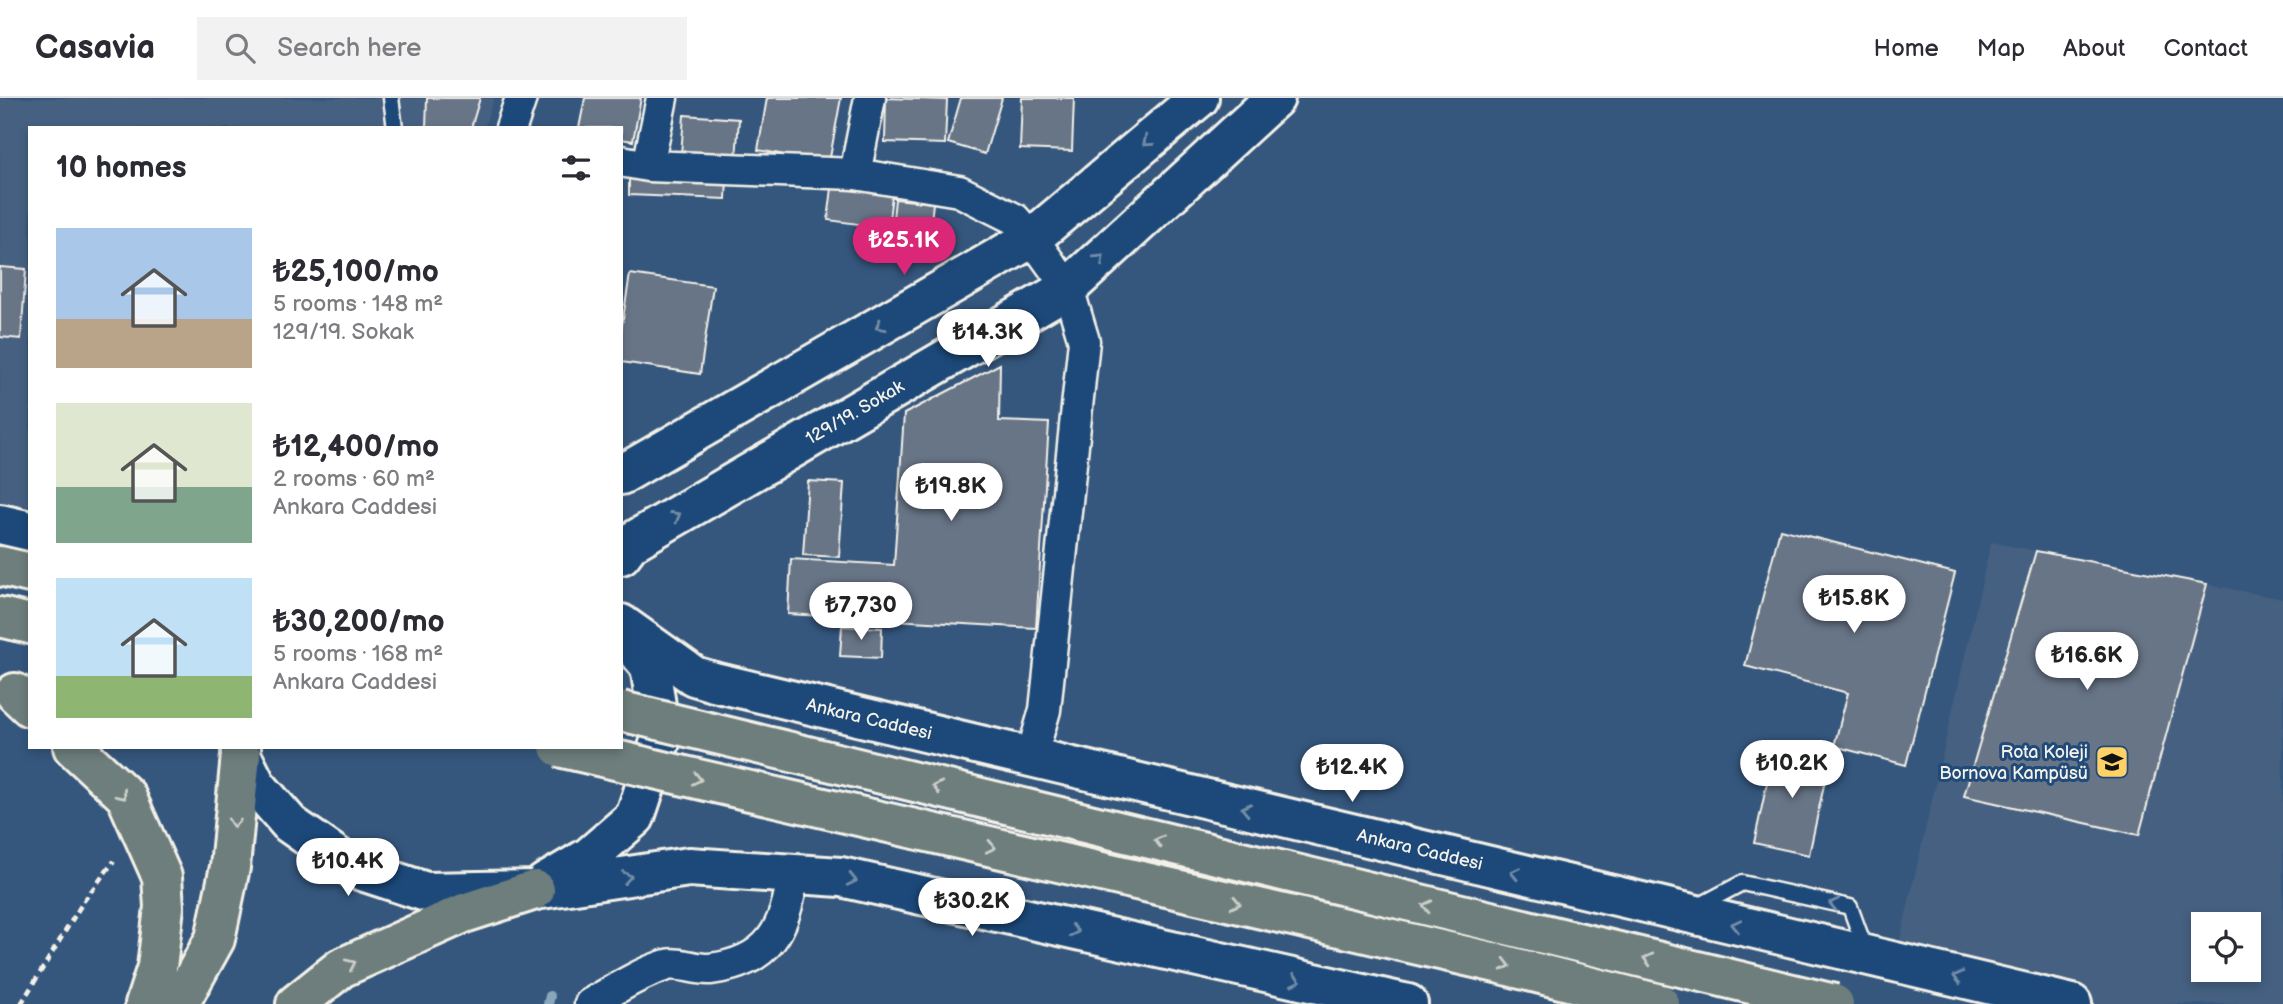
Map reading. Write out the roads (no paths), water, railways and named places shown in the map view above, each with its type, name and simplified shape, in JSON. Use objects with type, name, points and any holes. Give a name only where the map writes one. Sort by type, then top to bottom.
[{"type":"highway","points":[[0,566],[28,573]]},
{"type":"highway","points":[[0,617],[28,624]]},
{"type":"highway","points":[[623,711],[1834,1004]]},
{"type":"highway","points":[[75,749],[126,796],[162,877],[164,907],[157,967],[145,1004]]},
{"type":"highway","points":[[568,749],[1501,964],[1660,1004]]},
{"type":"highway","points":[[179,1004],[215,939],[230,867],[232,750]]},
{"type":"highway","points":[[296,1004],[341,968],[464,914],[535,890]]},
{"type":"main road","points":[[623,474],[1032,238],[1199,98]]},
{"type":"main road","name":"129/19. Sokak","points":[[623,552],[630,543],[1068,288],[1275,98]]},
{"type":"main road","points":[[0,524],[28,531]]},
{"type":"main road","name":"Ankara Caddesi","points":[[623,625],[694,676],[2072,1004]]},
{"type":"main road","points":[[535,890],[589,857],[635,817],[662,739],[650,666],[623,633]]},
{"type":"main road","points":[[232,750],[256,785],[290,824],[353,868],[426,892],[535,890],[689,867],[841,877],[1408,1004]]},
{"type":"street","points":[[512,126],[521,98]]},
{"type":"street","points":[[662,98],[634,163],[855,174],[959,191],[1015,219],[1068,288],[1084,341],[1045,710],[1031,758]]},
{"type":"street","points":[[855,174],[870,98]]},
{"type":"street","points":[[590,1004],[624,984],[670,965],[708,969],[744,961],[776,937],[789,905],[793,874]]},
{"type":"lane","points":[[391,98],[395,126]]},
{"type":"waterway","points":[[548,1004],[550,996]]},
{"type":"place","name":"Rota Koleji Bornova Kampüsü","points":[[2112,762]]}]
